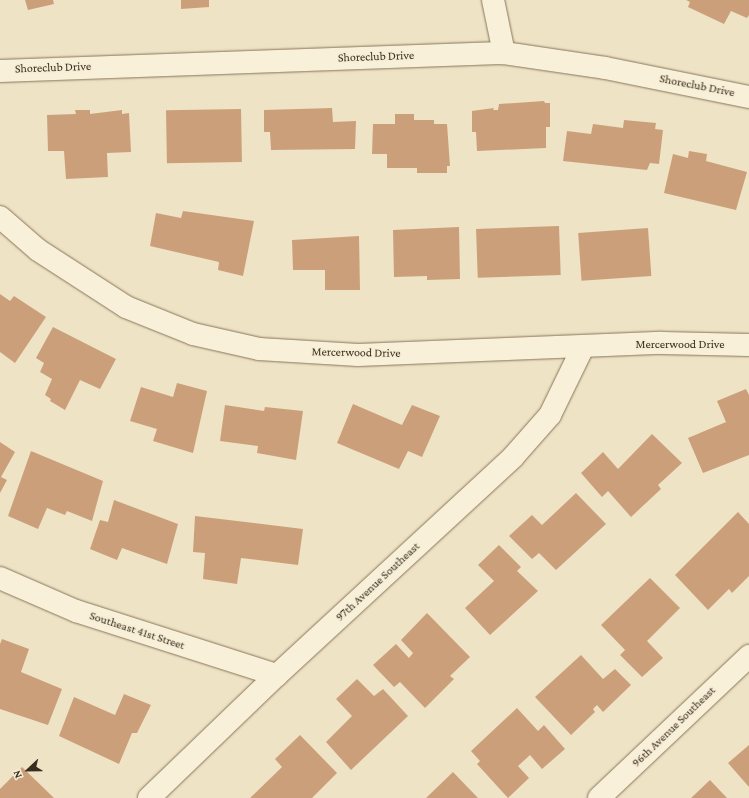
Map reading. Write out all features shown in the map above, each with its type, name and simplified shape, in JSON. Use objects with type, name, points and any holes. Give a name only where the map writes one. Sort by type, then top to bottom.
[{"type":"street","points":[[493,0],[504,53]]},
{"type":"street","name":"Shoreclub Drive","points":[[0,72],[504,53],[605,68],[749,97]]},
{"type":"street","name":"Mercerwood Drive","points":[[0,217],[38,250],[126,307],[193,334],[259,349],[358,355],[583,348],[662,343],[749,345]]},
{"type":"street","name":"97th Avenue Southeast","points":[[149,798],[277,675],[514,457],[550,415],[583,348]]},
{"type":"street","name":"Southeast 41st Street","points":[[0,578],[76,611],[277,675]]},
{"type":"street","name":"96th Avenue Southeast","points":[[599,798],[749,656]]},
{"type":"building","points":[[25,0],[53,0],[54,4],[28,10]]},
{"type":"building","points":[[181,0],[209,0],[209,7],[181,9]]},
{"type":"building","points":[[686,0],[749,0],[749,15],[747,18],[731,11],[724,24],[688,7],[690,2]]},
{"type":"building","points":[[544,101],[545,103],[550,103],[550,127],[546,127],[546,148],[477,151],[476,132],[472,132],[472,111],[494,108],[493,110],[498,110],[499,104]]},
{"type":"building","points":[[332,108],[333,122],[356,121],[355,149],[271,150],[270,132],[264,132],[264,110]]},
{"type":"building","points":[[241,109],[242,162],[167,163],[166,110]]},
{"type":"building","points":[[75,110],[90,110],[90,114],[122,110],[122,114],[129,113],[131,152],[107,153],[108,177],[66,179],[64,151],[48,151],[47,115],[76,114]]},
{"type":"building","points":[[395,114],[414,114],[414,120],[434,120],[434,124],[447,124],[450,166],[447,166],[447,173],[417,173],[417,168],[387,168],[387,154],[372,154],[373,124],[395,124]]},
{"type":"building","points":[[624,120],[656,123],[655,129],[663,130],[659,164],[650,163],[647,170],[563,161],[567,131],[591,134],[593,124],[623,128]]},
{"type":"building","points":[[689,151],[707,154],[706,161],[747,172],[736,210],[664,193],[673,154],[688,158]]},
{"type":"building","points":[[183,211],[254,221],[243,276],[218,270],[219,262],[150,246],[156,213],[181,218]]},
{"type":"building","points":[[559,226],[561,275],[478,278],[476,229]]},
{"type":"building","points":[[459,227],[460,279],[427,280],[427,276],[394,277],[393,230]]},
{"type":"building","points":[[648,228],[651,276],[582,281],[578,233]]},
{"type":"building","points":[[359,236],[360,290],[325,290],[325,270],[293,270],[292,240]]},
{"type":"building","points":[[0,294],[10,301],[14,296],[46,317],[15,363],[0,352]]},
{"type":"building","points":[[53,327],[116,359],[100,389],[80,380],[65,410],[50,401],[51,399],[45,395],[52,379],[40,372],[44,363],[36,358]]},
{"type":"building","points":[[177,383],[207,391],[193,453],[153,441],[157,429],[130,421],[141,387],[173,397]]},
{"type":"building","points":[[746,389],[749,395],[749,455],[703,473],[688,438],[726,422],[717,401]]},
{"type":"building","points":[[353,404],[402,425],[412,405],[440,416],[422,457],[408,451],[399,469],[337,443]]},
{"type":"building","points":[[225,405],[264,411],[265,407],[303,411],[296,460],[257,453],[258,446],[220,441]]},
{"type":"building","points":[[652,434],[682,463],[658,485],[661,489],[631,517],[608,491],[602,497],[581,473],[603,452],[618,469]]},
{"type":"building","points":[[0,442],[15,452],[1,477],[7,480],[0,493]]},
{"type":"building","points":[[31,451],[103,481],[92,521],[67,511],[65,515],[47,508],[38,529],[8,516]]},
{"type":"building","points":[[576,493],[606,524],[556,570],[539,553],[532,559],[509,536],[532,515],[542,525]]},
{"type":"building","points":[[114,500],[178,524],[167,564],[122,548],[117,560],[90,549],[100,520],[108,522]]},
{"type":"building","points":[[738,512],[749,524],[749,576],[732,593],[729,589],[708,610],[675,575]]},
{"type":"building","points":[[195,516],[303,529],[298,565],[241,558],[237,584],[203,579],[205,553],[193,552]]},
{"type":"building","points":[[499,545],[521,567],[517,571],[538,591],[490,635],[465,608],[494,581],[478,565]]},
{"type":"building","points":[[650,578],[680,608],[647,641],[663,658],[642,677],[620,655],[625,650],[601,625]]},
{"type":"building","points":[[427,613],[470,657],[450,676],[454,679],[425,708],[400,682],[394,687],[373,665],[396,644],[409,658],[413,653],[401,640]]},
{"type":"building","points":[[2,639],[29,649],[21,672],[62,689],[48,725],[0,709],[0,644]]},
{"type":"building","points":[[581,655],[603,679],[615,669],[631,685],[603,712],[597,705],[593,709],[595,712],[571,735],[535,697]]},
{"type":"building","points":[[357,679],[374,696],[383,689],[408,716],[351,770],[326,742],[352,716],[336,699]]},
{"type":"building","points":[[124,694],[151,705],[137,733],[132,733],[119,764],[59,736],[74,697],[115,715]]},
{"type":"building","points":[[517,708],[538,731],[544,725],[565,749],[542,769],[530,755],[518,766],[529,778],[508,798],[477,764],[480,761],[471,751]]},
{"type":"building","points":[[300,735],[337,773],[312,798],[250,798],[282,767],[275,759]]},
{"type":"building","points":[[749,745],[749,787],[728,763]]},
{"type":"building","points":[[22,767],[54,798],[0,798],[0,789]]},
{"type":"building","points":[[453,772],[478,798],[426,798]]},
{"type":"building","points":[[710,780],[727,798],[691,798]]}]
